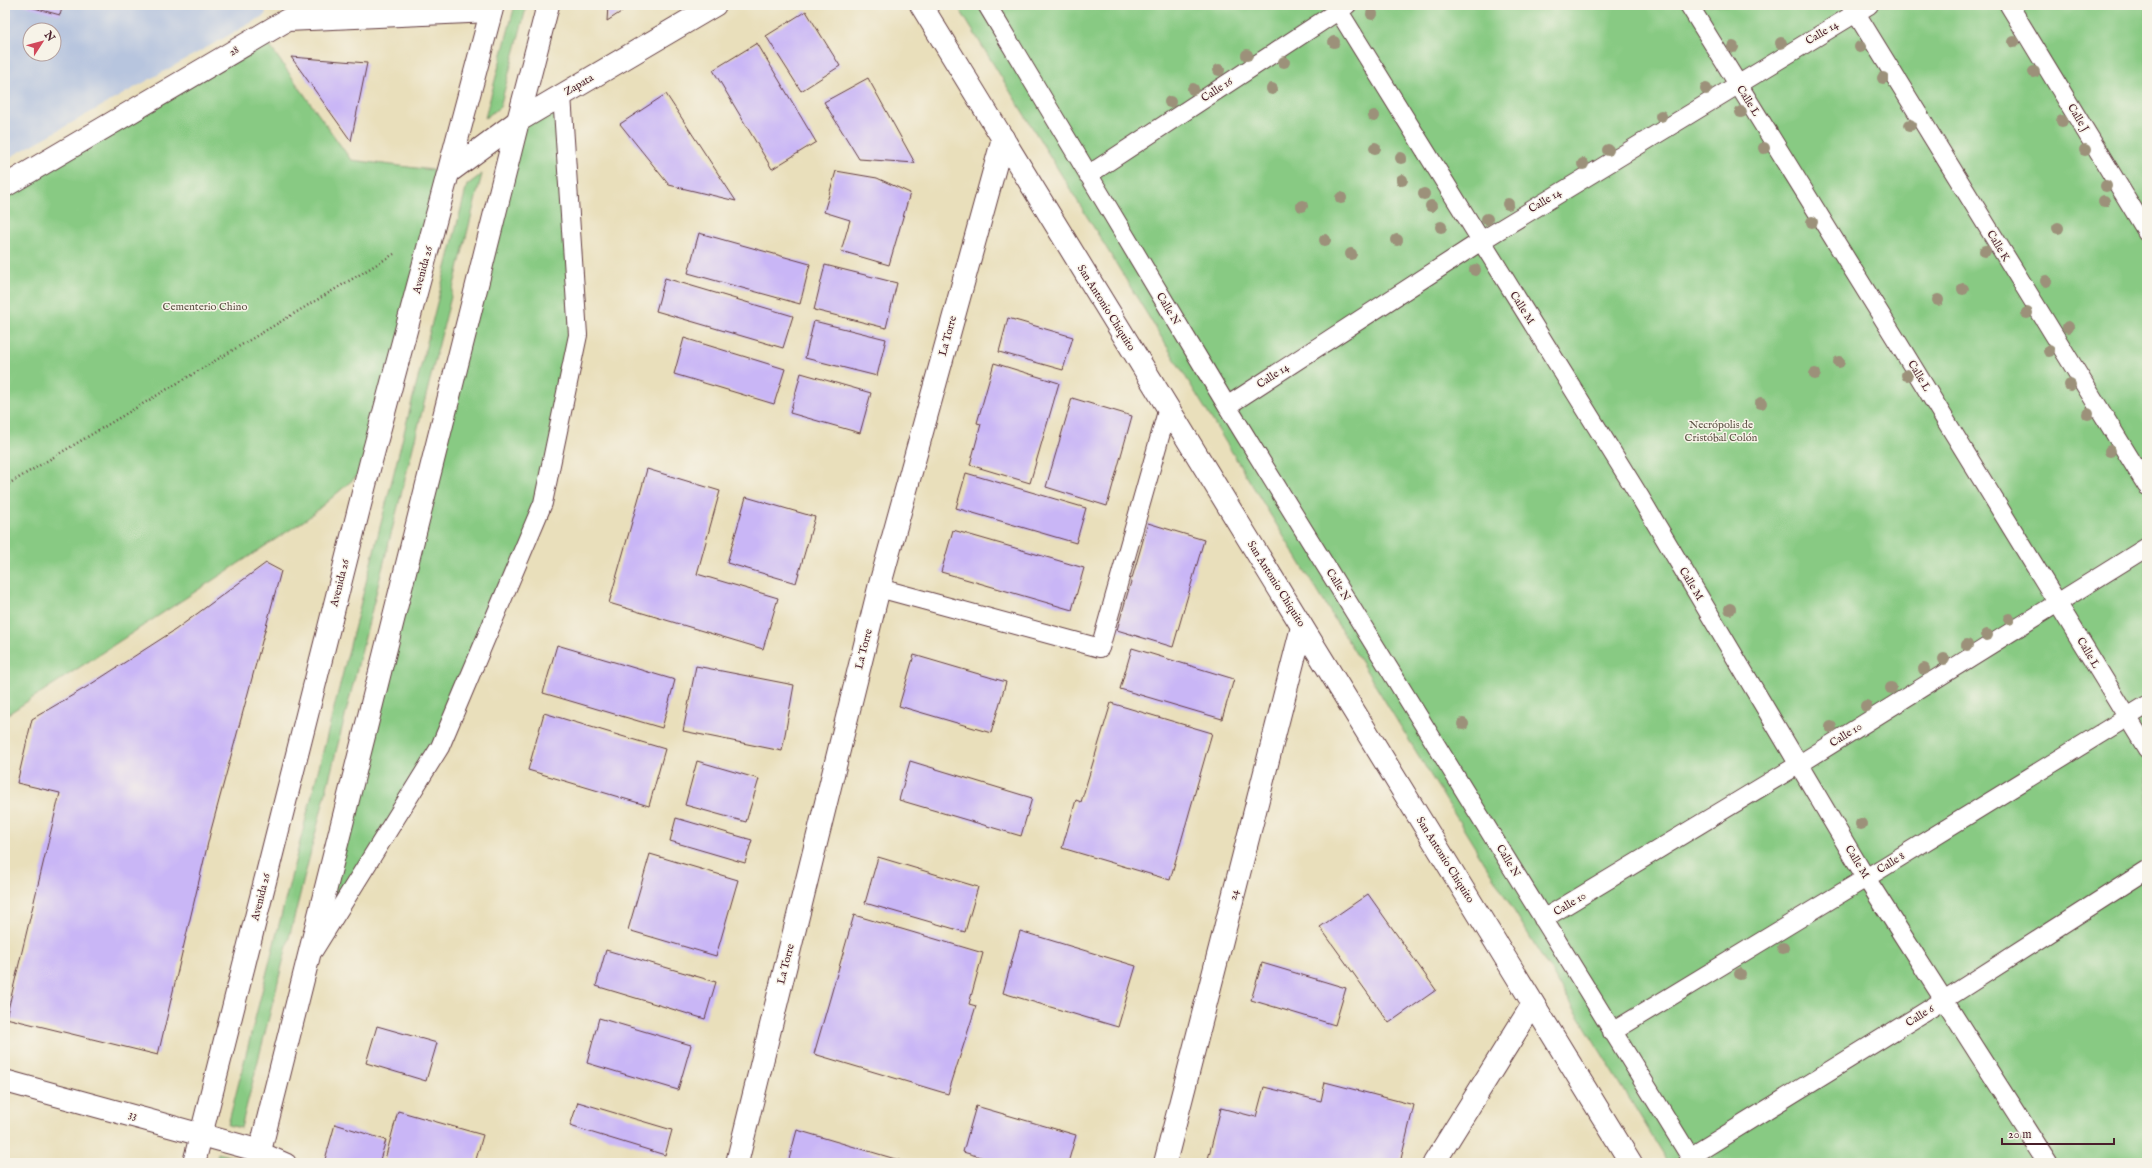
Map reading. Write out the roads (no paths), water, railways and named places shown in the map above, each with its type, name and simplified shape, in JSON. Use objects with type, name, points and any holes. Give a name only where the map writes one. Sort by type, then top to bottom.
[{"type":"main road","points":[[258,1157],[548,5]]},
{"type":"main road","name":"Zapata","points":[[449,172],[518,120],[715,5]]},
{"type":"main road","name":"San Antonio Chiquito","points":[[921,5],[1631,1163]]},
{"type":"main road","name":"Avenida 26","points":[[194,1163],[370,466],[492,8]]},
{"type":"main road","name":"28","points":[[5,186],[287,20],[492,8]]},
{"type":"main road","name":"La Torre","points":[[738,1163],[879,588],[1002,138]]},
{"type":"main road","name":"24","points":[[1165,1163],[1302,627]]},
{"type":"main road","points":[[1434,1163],[1534,1004]]},
{"type":"main road","name":"33","points":[[5,1081],[202,1134],[258,1157]]},
{"type":"lane","name":"Calle N","points":[[987,5],[1227,406],[1692,1160]]},
{"type":"lane","name":"Calle L","points":[[1689,5],[2147,749]]},
{"type":"lane","name":"Calle J","points":[[2009,5],[2147,232]]},
{"type":"lane","name":"Calle 16","points":[[1088,176],[1340,7]]},
{"type":"lane","name":"Calle M","points":[[1340,7],[1481,241],[1640,497],[1866,878],[2048,1163]]},
{"type":"lane","name":"Calle 14","points":[[1227,406],[1481,241],[1738,84],[1859,8]]},
{"type":"lane","name":"Calle K","points":[[1859,8],[2147,486]]},
{"type":"lane","points":[[307,961],[440,747],[543,503],[578,335],[562,95]]},
{"type":"lane","points":[[879,588],[1100,648],[1168,408]]},
{"type":"lane","name":"Calle 10","points":[[1543,920],[1798,765],[2147,547]]},
{"type":"lane","name":"Calle 8","points":[[1612,1032],[1866,878],[2147,704]]},
{"type":"lane","name":"Calle 6","points":[[1692,1160],[2147,870]]},
{"type":"lane","points":[[258,1157],[287,1163]]},
{"type":"park label","name":"Cementerio Chino","points":[[205,307]]},
{"type":"park label","name":"Necrópolis de Cristóbal Colón","points":[[1721,431]]}]
